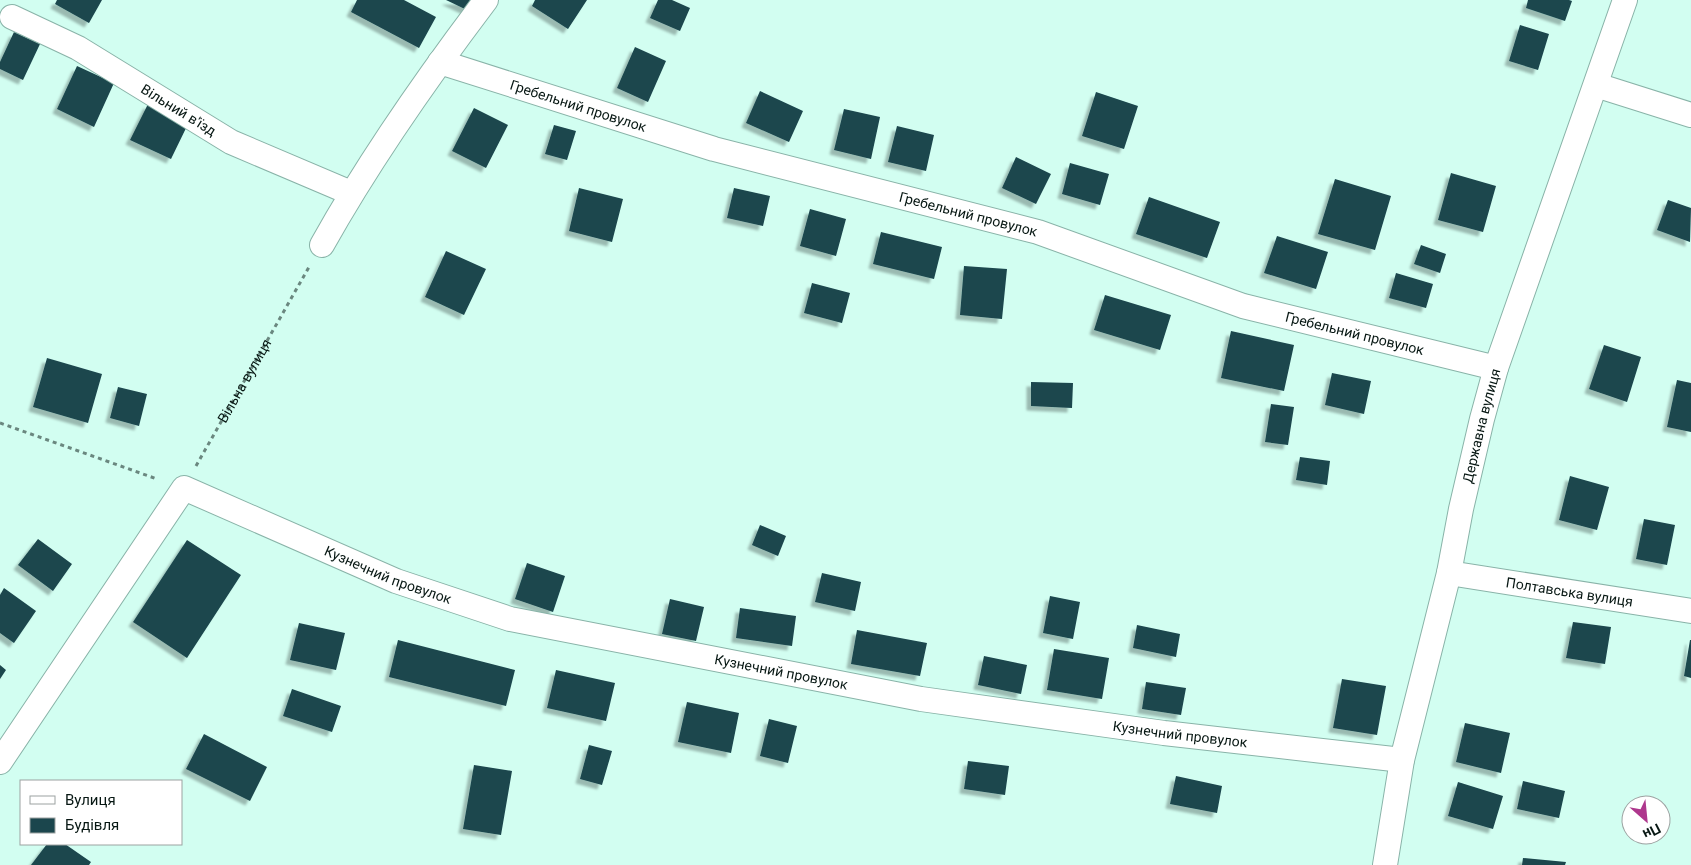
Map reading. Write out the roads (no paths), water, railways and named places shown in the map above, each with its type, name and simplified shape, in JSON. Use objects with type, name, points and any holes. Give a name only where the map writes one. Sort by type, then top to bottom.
[{"type":"street","points":[[322,245],[351,193],[440,62],[486,0]]},
{"type":"street","name":"Державна вулиця","points":[[1386,865],[1402,760],[1449,573],[1461,510],[1496,368],[1625,0]]},
{"type":"street","name":"Вільний в'їзд","points":[[12,17],[78,48],[231,142],[351,193]]},
{"type":"street","name":"Гребельний провулок","points":[[440,62],[714,149],[1038,232],[1243,306],[1496,368]]},
{"type":"street","points":[[1596,85],[1691,115]]},
{"type":"street","name":"Кузнечний провулок","points":[[0,762],[184,488],[396,581],[510,619],[921,698],[1164,734],[1402,760]]},
{"type":"street","name":"Полтавська вулиця","points":[[1449,573],[1691,611]]}]
